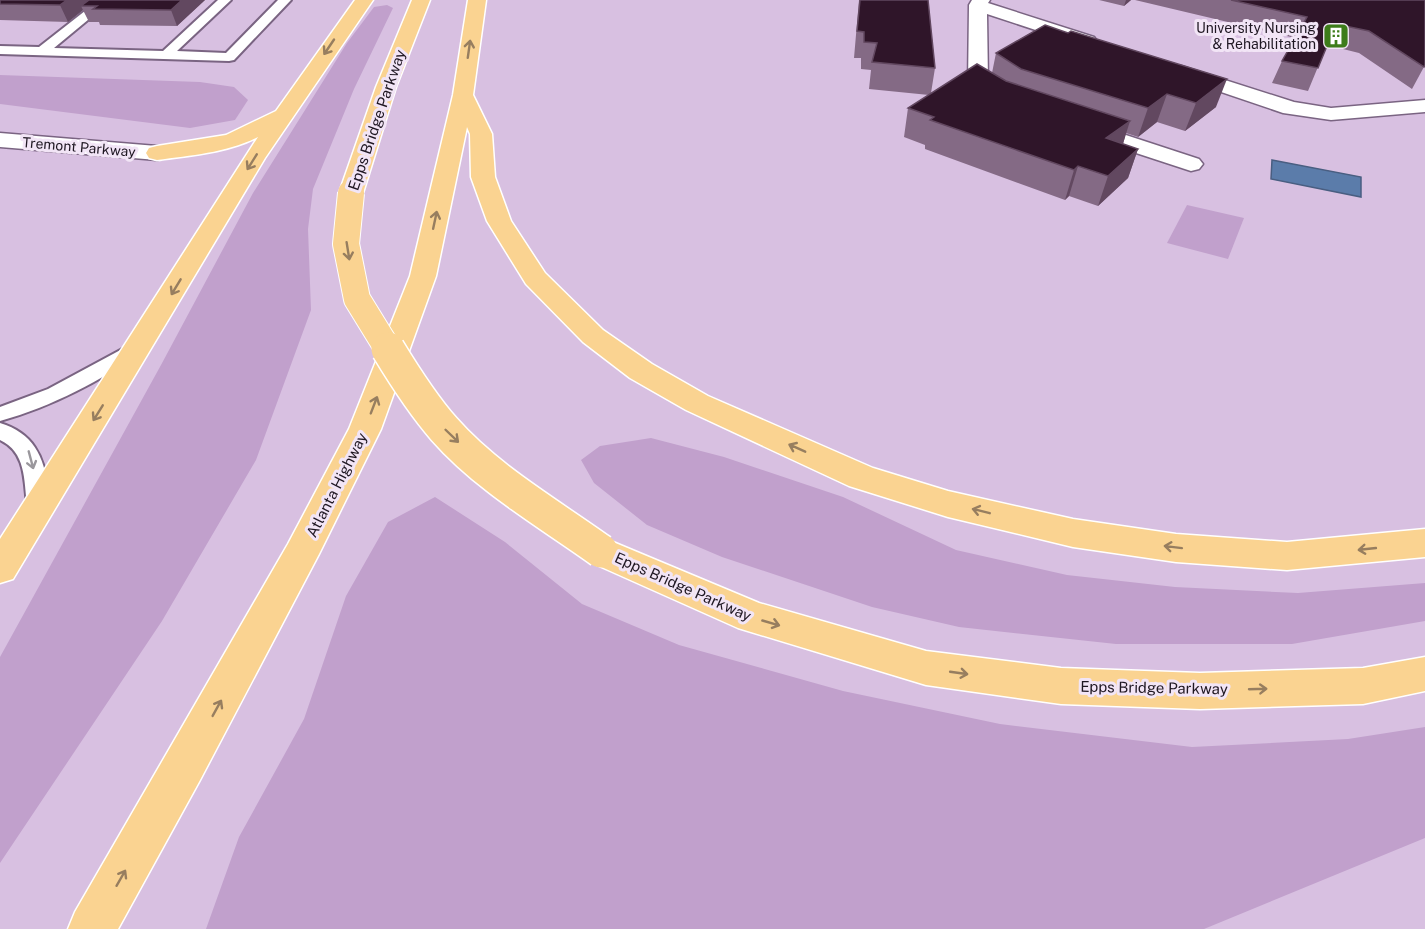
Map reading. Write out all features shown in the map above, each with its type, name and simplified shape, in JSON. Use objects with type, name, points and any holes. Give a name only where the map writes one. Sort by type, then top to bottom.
[{"type":"main road","points":[[0,568],[235,190],[285,113],[364,0]]},
{"type":"main road","name":"Epps Bridge Parkway","points":[[421,0],[386,87],[351,193],[346,244],[357,299],[413,390],[445,430],[486,468],[601,551],[751,617],[926,668],[1061,686],[1200,691],[1363,686],[1425,674]]},
{"type":"main road","name":"Atlanta Highway","points":[[92,929],[296,564],[365,429],[423,276],[463,95],[477,0]]},
{"type":"main road","points":[[463,95],[480,134],[483,177],[499,221],[535,278],[593,336],[641,371],[697,403],[861,477],[948,504],[1073,533],[1176,548],[1287,556],[1425,543]]},
{"type":"main road","points":[[157,153],[195,149],[234,140],[285,113]]},
{"type":"main road","points":[[157,153],[194,161],[213,170],[235,190]]},
{"type":"street","points":[[1018,106],[1007,103],[978,85],[979,3],[1101,46]]},
{"type":"street","points":[[1168,68],[1291,108],[1331,114],[1425,106]]},
{"type":"street","points":[[1061,121],[1191,164]]},
{"type":"street","name":"Tremont Parkway","points":[[0,140],[157,153]]},
{"type":"lane","points":[[41,51],[106,0]]},
{"type":"lane","points":[[166,55],[225,0]]},
{"type":"lane","points":[[0,50],[229,57],[285,0]]},
{"type":"lane","points":[[0,414],[40,402],[65,391],[140,345]]},
{"type":"lane","points":[[0,431],[13,436],[28,449],[39,505]]},
{"type":"shaded area","points":[[387,5],[393,8],[354,89],[313,189],[308,229],[311,310],[256,460],[162,621],[0,863],[0,657],[253,193],[347,43],[374,7]]},
{"type":"shaded area","points":[[0,75],[200,82],[234,87],[248,100],[235,120],[190,128],[0,104]]},
{"type":"shaded area","points":[[1187,205],[1244,218],[1228,259],[1167,243]]},
{"type":"shaded area","points":[[651,438],[724,457],[843,497],[956,550],[1067,575],[1175,587],[1298,593],[1425,583],[1425,621],[1292,644],[1116,644],[959,627],[872,607],[722,557],[647,525],[594,483],[581,460],[600,446]]},
{"type":"shaded area","points":[[435,497],[505,542],[582,604],[679,645],[843,691],[1000,724],[1192,747],[1348,739],[1425,727],[1425,838],[1204,929],[206,929],[239,837],[304,719],[346,596],[388,522]]},
{"type":"water","points":[[1272,160],[1361,177],[1361,197],[1271,179]]},
{"type":"building","points":[[0,0],[67,0],[60,5],[0,4]]},
{"type":"building","points":[[89,0],[182,0],[171,10],[93,9],[97,6],[81,6]]},
{"type":"building","points":[[860,0],[928,0],[935,68],[872,62],[877,43],[864,42],[864,32],[857,31]]},
{"type":"building","points":[[1231,0],[1425,0],[1425,65],[1424,67],[1369,31],[1336,24],[1318,68],[1282,61],[1307,17]]},
{"type":"building","points":[[1045,25],[1227,79],[1196,103],[1167,94],[1148,108],[1021,69],[996,53]]},
{"type":"building","points":[[977,64],[1006,81],[1130,121],[1106,138],[1138,149],[1108,176],[1078,166],[1074,170],[930,120],[934,117],[908,108]]},
{"type":"place","name":"University Nursing & Rehabilitation","points":[[1336,36]]}]
